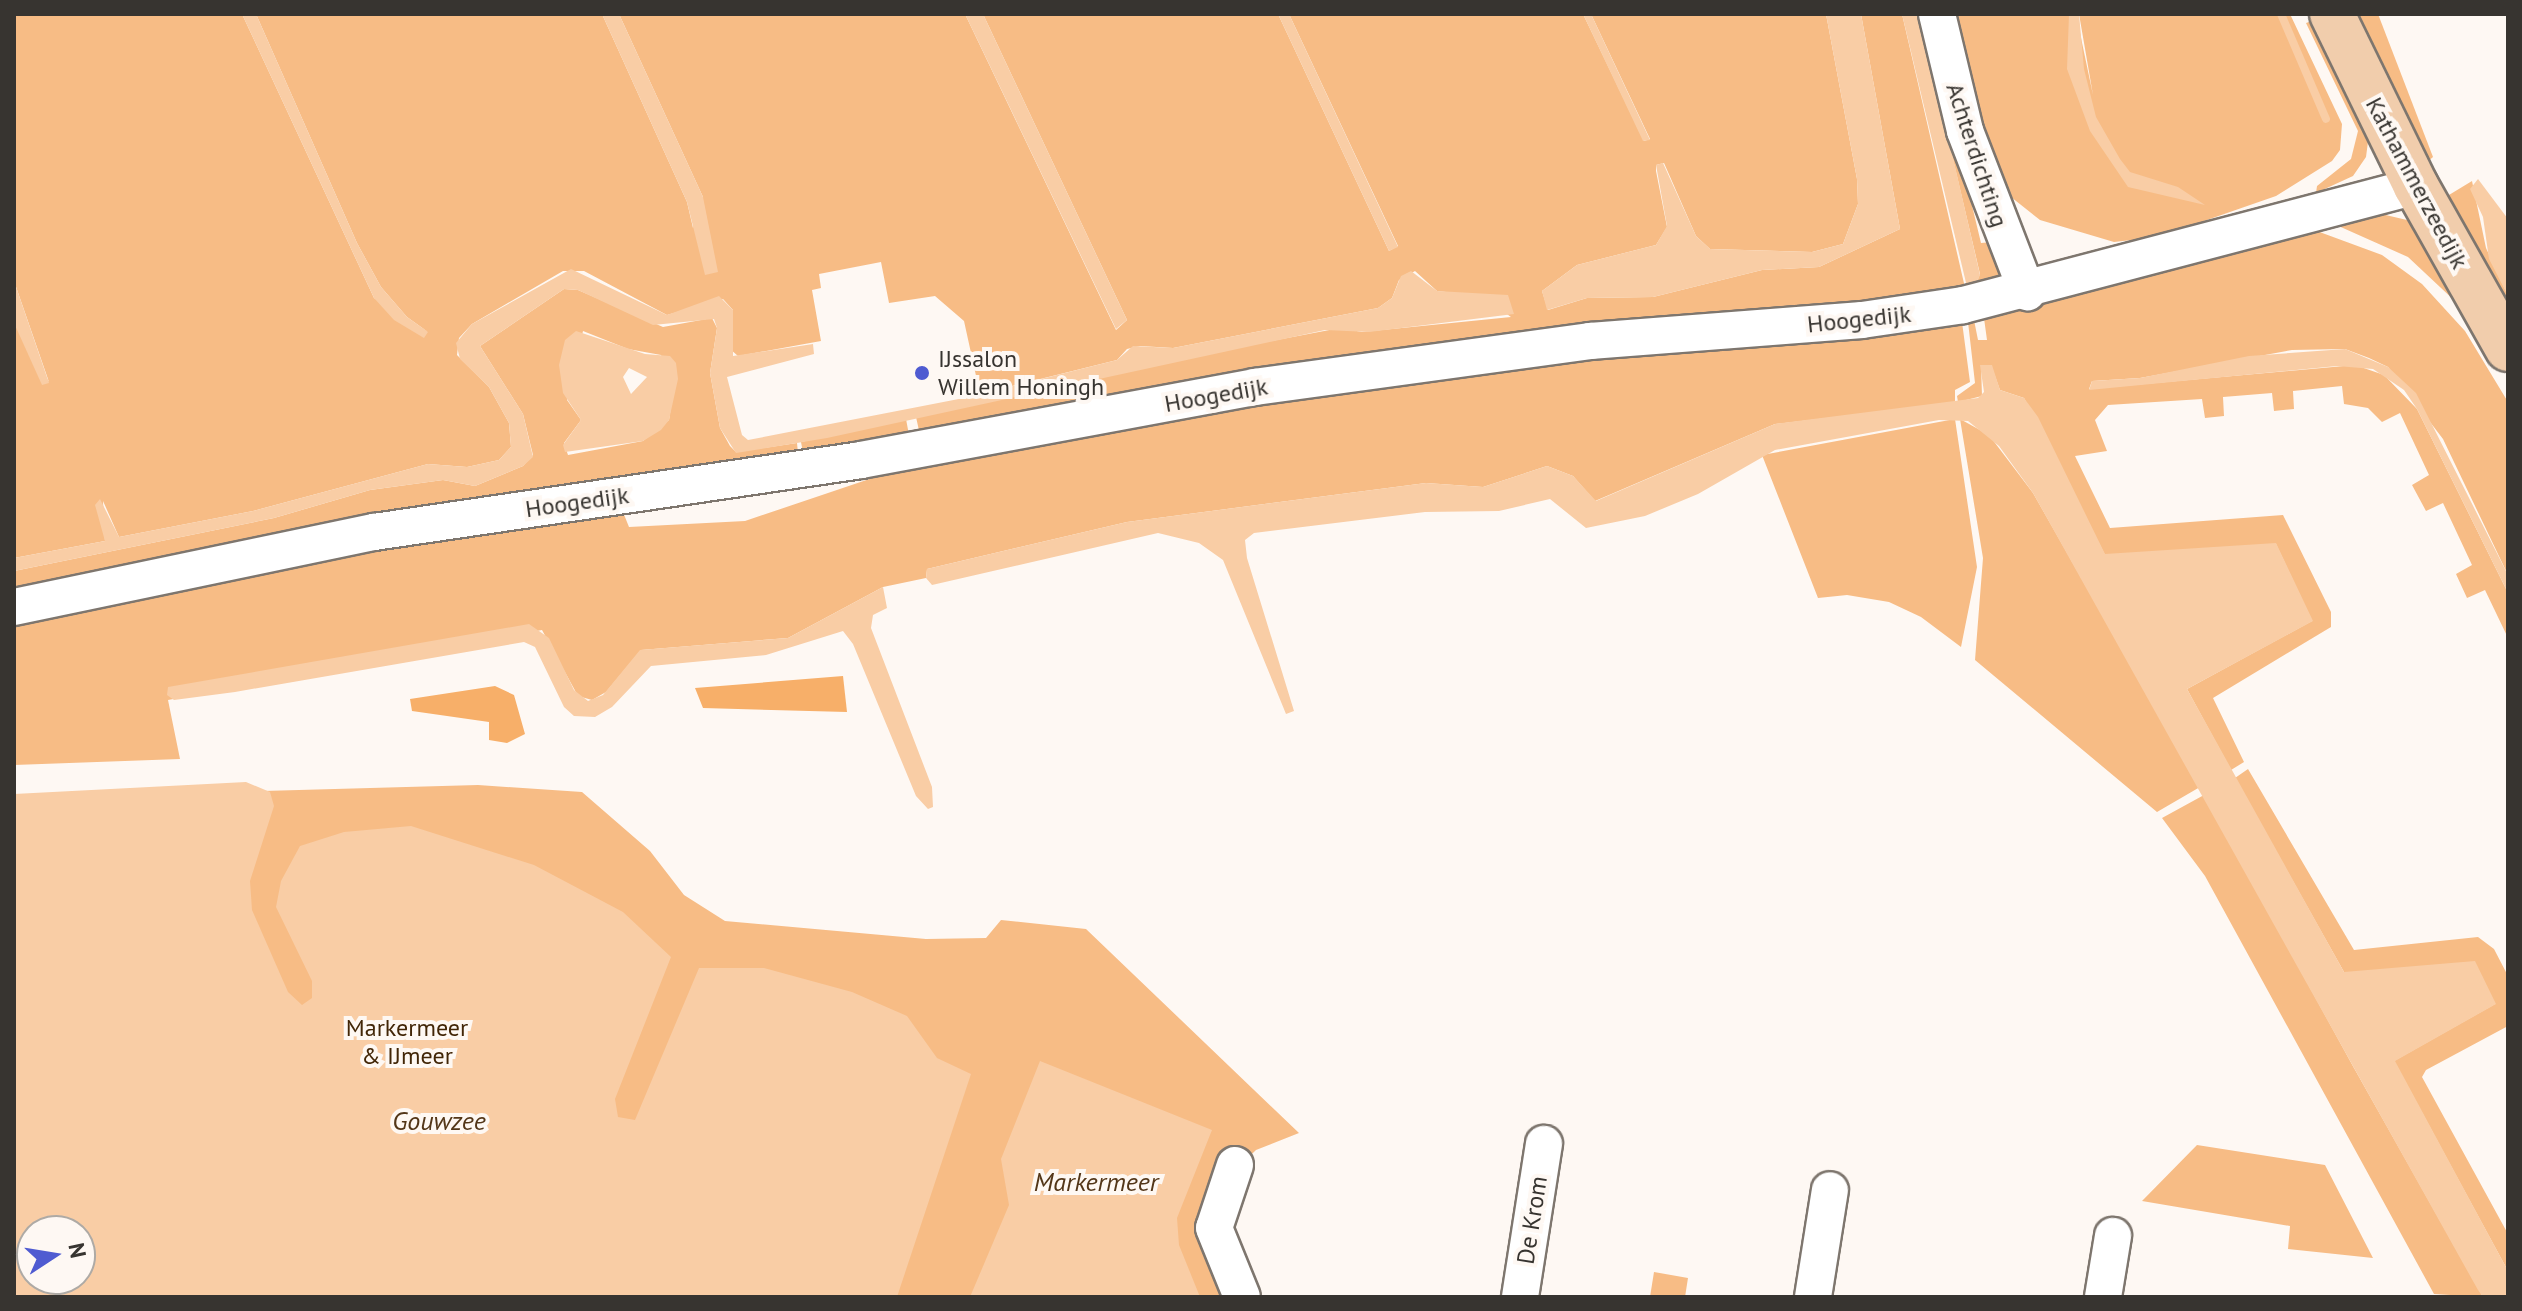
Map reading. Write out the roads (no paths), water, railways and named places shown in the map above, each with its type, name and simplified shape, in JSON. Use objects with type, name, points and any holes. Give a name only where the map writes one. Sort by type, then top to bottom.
[{"type":"main road","name":"Kathammerzeedijk","points":[[2332,14],[2416,186],[2508,349]]},
{"type":"street","name":"Achterdichting","points":[[1937,14],[1965,131],[2027,292]]},
{"type":"street","name":"Hoogedijk","points":[[14,607],[374,532],[861,460],[1255,387],[1590,341],[1862,320],[2027,292],[2416,186]]},
{"type":"street","name":"De Krom","points":[[1520,1297],[1544,1144]]},
{"type":"street","points":[[1235,1165],[1214,1228],[1242,1297]]},
{"type":"street","points":[[1813,1297],[1830,1190]]},
{"type":"street","points":[[2103,1297],[2113,1236]]},
{"type":"water","points":[[242,14],[256,14],[357,243],[381,287],[407,317],[428,332],[424,338],[394,320],[374,298]]},
{"type":"water","points":[[602,14],[619,14],[703,197],[718,272],[705,275],[687,202]]},
{"type":"water","points":[[965,14],[983,14],[1127,320],[1116,329]]},
{"type":"water","points":[[1278,14],[1289,14],[1398,247],[1389,251]]},
{"type":"water","points":[[1583,14],[1591,14],[1650,140],[1643,141]]},
{"type":"water","points":[[1826,14],[1861,14],[1900,229],[1819,267],[1762,270],[1653,297],[1587,298],[1547,310],[1542,291],[1577,265],[1656,245],[1667,226],[1656,165],[1663,163],[1696,236],[1710,249],[1812,252],[1843,244],[1858,204],[1857,179]]},
{"type":"water","points":[[1902,14],[1920,14],[1980,275],[1976,284],[1967,287]]},
{"type":"water","points":[[2069,14],[2079,14],[2084,69],[2096,117],[2120,159],[2130,172],[2178,187],[2205,205],[2128,187],[2090,131],[2067,69]]},
{"type":"water","points":[[2478,179],[2508,219],[2508,296],[2489,259],[2483,217],[2470,189]]},
{"type":"water","points":[[571,269],[667,315],[719,296],[733,310],[733,356],[813,344],[814,354],[727,377],[742,435],[748,440],[969,397],[1117,360],[1133,346],[1173,348],[1378,308],[1392,298],[1401,276],[1411,271],[1437,291],[1508,295],[1514,314],[1369,332],[1325,330],[827,438],[736,453],[720,428],[710,373],[717,328],[714,319],[653,325],[578,290],[564,289],[480,346],[523,414],[533,457],[523,466],[475,486],[443,480],[370,490],[274,518],[14,571],[14,558],[105,541],[95,505],[100,499],[119,537],[253,511],[428,464],[467,467],[499,460],[511,447],[509,423],[489,387],[460,359],[456,343],[472,324]]},
{"type":"water","points":[[14,281],[49,383],[42,385],[14,323]]},
{"type":"water","points":[[576,331],[645,354],[670,356],[676,363],[678,379],[669,420],[661,430],[643,441],[565,452],[563,445],[581,420],[563,393],[559,365],[565,340]],"holes":[[[629,368],[647,377],[631,394],[623,377]]]},
{"type":"water","points":[[2345,349],[2388,367],[2416,393],[2508,575],[2508,593],[2417,409],[2404,390],[2373,369],[2337,366],[2089,390],[2092,381],[2140,378],[2249,356]]},
{"type":"water","points":[[1980,365],[1992,365],[2000,390],[2024,398],[2038,417],[2105,554],[2276,543],[2313,621],[2187,689],[2344,972],[2475,961],[2496,1004],[2395,1061],[2508,1271],[2508,1297],[2483,1297],[2478,1290],[2033,493],[1999,446],[1968,421],[1939,420],[1775,450],[1698,494],[1645,516],[1586,528],[1550,499],[1499,511],[1425,512],[1254,533],[1245,540],[1247,558],[1294,711],[1286,714],[1223,560],[1199,543],[1158,533],[932,585],[926,578],[927,569],[1127,522],[1426,483],[1483,487],[1547,466],[1573,476],[1596,501],[1775,424],[1978,398],[1984,392]]},
{"type":"water","points":[[883,587],[887,608],[873,615],[871,628],[932,787],[933,807],[928,809],[916,796],[853,644],[843,631],[766,655],[651,666],[612,707],[595,717],[574,716],[564,707],[535,647],[524,642],[235,692],[174,700],[167,695],[168,687],[529,624],[549,638],[574,690],[588,701],[603,695],[640,650],[788,638]]},
{"type":"water","name":"Gouwzee","points":[[246,782],[270,792],[274,806],[250,881],[252,910],[288,992],[302,1005],[312,998],[312,981],[276,907],[281,881],[300,846],[344,832],[411,826],[534,865],[623,912],[671,957],[615,1099],[618,1117],[635,1120],[699,968],[764,968],[852,992],[907,1016],[937,1058],[971,1074],[897,1297],[14,1297],[14,794]]},
{"type":"water","name":"Markermeer","points":[[1040,1061],[1212,1130],[1177,1218],[1179,1245],[1200,1297],[970,1297],[1009,1205],[1001,1159]]},
{"type":"waterway","points":[[2281,14],[2326,119]]},
{"type":"place","name":"IJssalon Willem Honingh","points":[[922,373]]},
{"type":"park label","name":"Markermeer & IJmeer","points":[[407,1042]]}]
